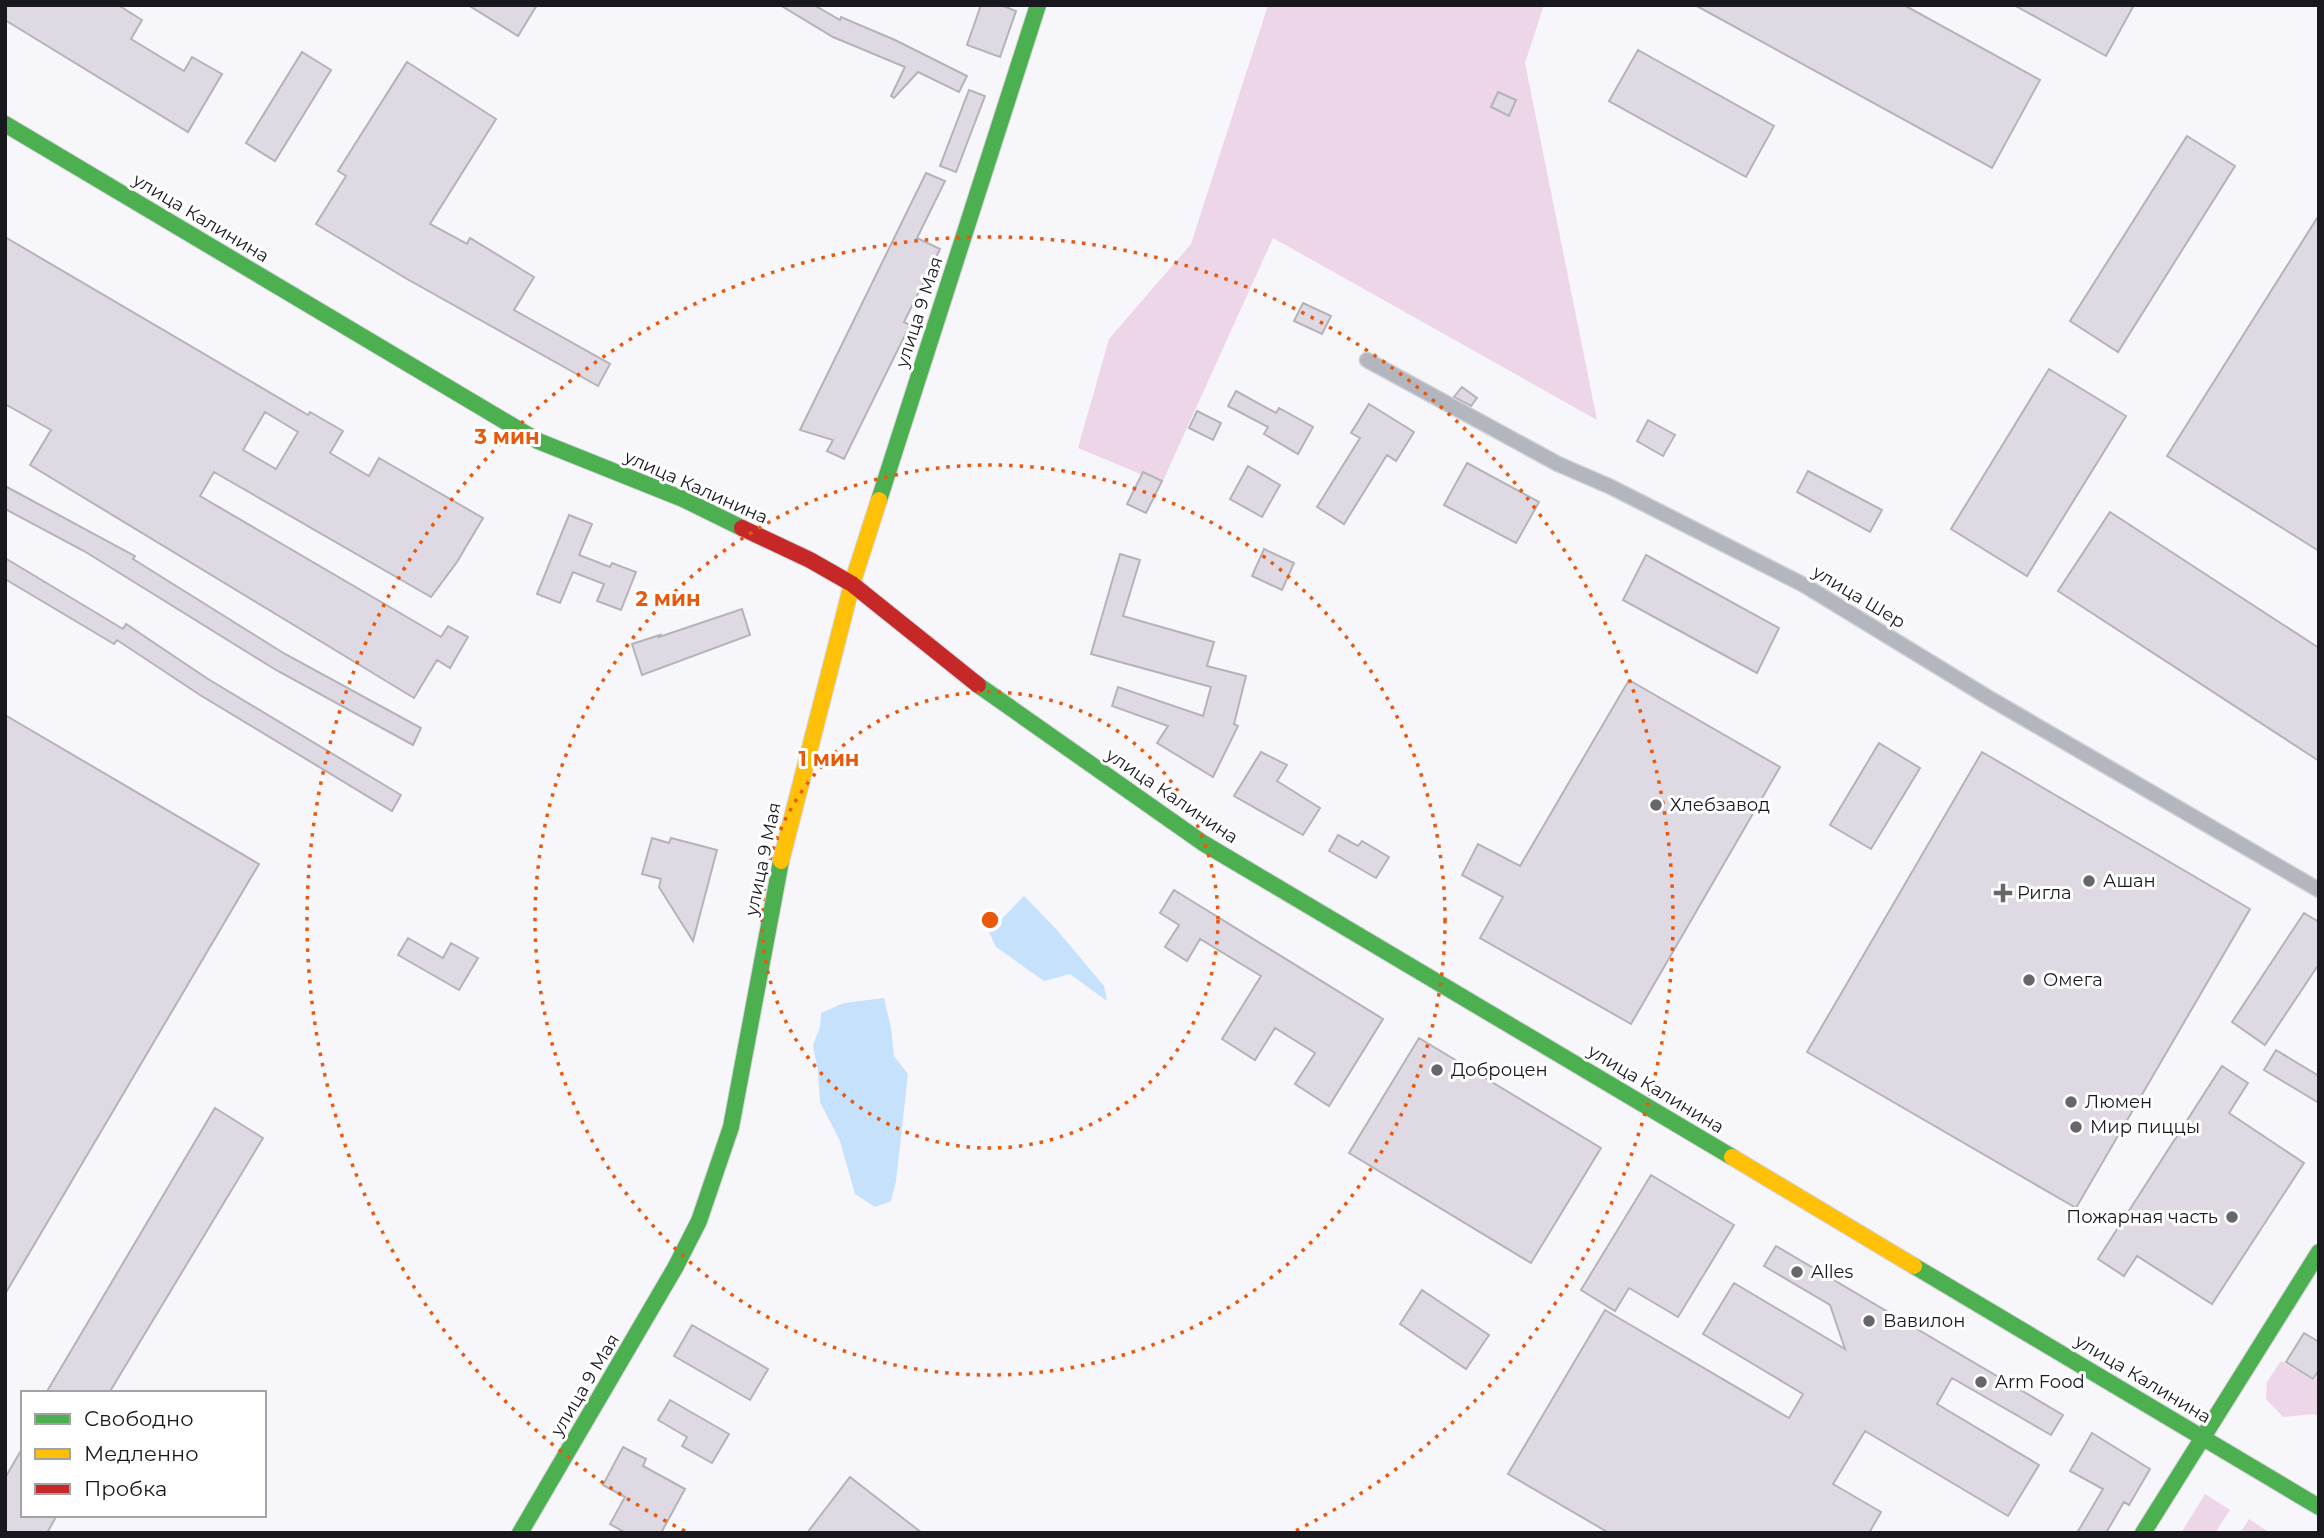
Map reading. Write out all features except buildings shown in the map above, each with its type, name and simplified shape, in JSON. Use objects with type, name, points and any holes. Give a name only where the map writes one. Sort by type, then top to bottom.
[{"type":"street","name":"улица 9 Мая","points":[[520,1533],[675,1268],[699,1221],[718,1170],[731,1127],[746,1056],[781,861],[852,584],[1038,5]]},
{"type":"street","name":"улица Калинина","points":[[5,124],[538,441],[683,499],[810,560],[852,584],[992,696],[1203,843],[2319,1507]]},
{"type":"street","name":"улица Шер","points":[[1367,360],[1558,464],[1611,487],[1804,585],[1989,698],[2319,890]]},
{"type":"street","points":[[2143,1533],[2319,1252]]},
{"type":"shaded area","points":[[1268,5],[1544,5],[1525,63],[1597,420],[1273,238],[1162,483],[1078,448],[1109,339],[1191,244]]},
{"type":"shaded area","points":[[2281,1361],[2314,1381],[2319,1373],[2319,1416],[2314,1414],[2283,1417],[2266,1399],[2267,1382]]},
{"type":"shaded area","points":[[2205,1494],[2230,1510],[2215,1533],[2181,1533]]},
{"type":"shaded area","points":[[2249,1519],[2270,1533],[2240,1533]]},
{"type":"water","points":[[1024,896],[1104,986],[1107,1001],[1070,974],[1044,981],[996,947],[989,932]]},
{"type":"water","points":[[884,998],[894,1056],[908,1074],[896,1181],[891,1201],[875,1207],[855,1194],[840,1141],[820,1102],[813,1045],[820,1027],[821,1013],[844,1003]]},
{"type":"traffic: fast","points":[[879,500],[1038,5]]},
{"type":"traffic: fast","points":[[5,124],[538,441],[683,499],[742,528]]},
{"type":"traffic: fast","points":[[978,685],[1203,843],[1732,1157]]},
{"type":"traffic: fast","points":[[520,1533],[675,1268],[699,1221],[731,1127],[781,861]]},
{"type":"traffic: fast","points":[[2143,1533],[2319,1252]]},
{"type":"traffic: fast","points":[[1914,1266],[2319,1507]]},
{"type":"traffic: slow","points":[[781,861],[852,584],[879,500]]},
{"type":"traffic: slow","points":[[1732,1157],[1914,1266]]},
{"type":"traffic: jam","points":[[742,528],[810,560],[852,584],[978,685]]},
{"type":"place","name":"Хлебзавод","points":[[1656,805]]},
{"type":"place","name":"Ашан","points":[[2089,881]]},
{"type":"place","name":"Ригла","points":[[2003,893]]},
{"type":"place","name":"Омега","points":[[2029,980]]},
{"type":"place","name":"Доброцен","points":[[1437,1070]]},
{"type":"place","name":"Люмен","points":[[2071,1102]]},
{"type":"place","name":"Мир пиццы","points":[[2076,1127]]},
{"type":"place","name":"Пожарная часть","points":[[2232,1217]]},
{"type":"place","name":"Alles","points":[[1797,1272]]},
{"type":"place","name":"Вавилон","points":[[1869,1321]]},
{"type":"place","name":"Arm Food","points":[[1981,1382]]}]
